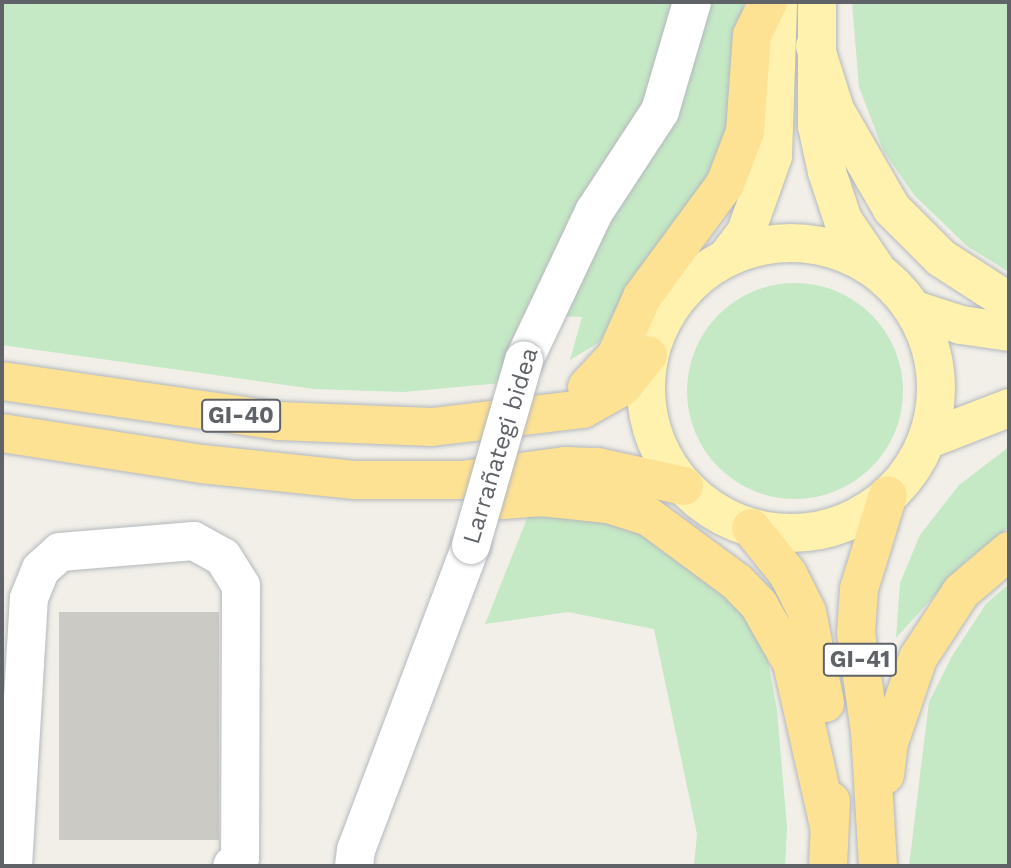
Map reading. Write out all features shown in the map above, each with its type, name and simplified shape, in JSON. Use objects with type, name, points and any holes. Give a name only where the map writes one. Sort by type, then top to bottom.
[{"type":"highway","points":[[522,418],[579,393],[606,369],[642,297],[725,184],[745,132],[752,34],[768,2]]},
{"type":"highway","points":[[522,418],[583,409],[603,401],[648,355]]},
{"type":"highway","name":"GI-40","points":[[2,381],[278,421],[347,426],[432,427],[522,418]]},
{"type":"highway","name":"GI-40","points":[[2,433],[267,472],[354,480],[462,480],[565,466],[598,467],[684,486]]},
{"type":"highway","points":[[462,480],[502,500],[574,499],[608,504],[649,517],[737,582],[759,605],[792,663],[829,826]]},
{"type":"highway","name":"GI-41","points":[[878,866],[878,829],[856,633],[859,589],[888,495]]},
{"type":"highway","name":"GI-41","points":[[751,528],[788,574],[814,637],[831,746],[828,866]]},
{"type":"highway","points":[[878,829],[889,743],[918,658],[961,592],[1009,551]]},
{"type":"main road","name":"GI-41","points":[[728,256],[746,232],[773,156],[778,2]]},
{"type":"main road","name":"GI-41","points":[[817,2],[817,126],[827,172],[842,220],[876,269],[915,310],[933,350],[937,395],[929,439],[910,474],[888,495],[841,525],[796,534],[751,528],[715,512],[684,486],[658,447],[646,402],[648,355],[664,314],[692,280],[728,256],[765,244],[804,242],[842,251],[876,269]]},
{"type":"main road","points":[[815,46],[835,110],[892,209],[940,258],[1009,302]]},
{"type":"main road","points":[[915,310],[961,325],[1009,332]]},
{"type":"main road","points":[[929,439],[1009,408]]},
{"type":"street","name":"Larrañategi bidea","points":[[354,866],[356,850],[471,545],[524,360],[594,212],[660,111],[692,2]]},
{"type":"street","points":[[13,866],[29,598],[41,569],[60,552],[194,541],[223,557],[241,586],[240,858],[232,866]]},
{"type":"green space","points":[[2,2],[744,2],[732,70],[726,159],[631,302],[598,343],[570,360],[582,317],[523,314],[501,383],[404,392],[314,389],[2,345]]},
{"type":"green space","points":[[852,2],[1009,2],[1009,272],[967,246],[914,195],[883,150],[859,87]]},
{"type":"green space","points":[[795,283],[836,291],[855,301],[871,315],[885,331],[895,350],[903,391],[895,432],[885,451],[871,467],[855,481],[836,491],[795,499],[754,491],[735,481],[719,467],[705,451],[695,432],[687,391],[695,350],[705,331],[719,315],[735,301],[754,291]]},
{"type":"green space","points":[[1009,447],[1009,527],[966,561],[896,638],[900,583],[920,535],[959,485]]},
{"type":"green space","points":[[528,516],[603,520],[668,541],[762,630],[777,710],[787,828],[785,866],[694,866],[697,834],[654,629],[568,612],[485,624]]},
{"type":"green space","points":[[1009,584],[1009,866],[909,866],[929,702],[952,656],[986,604]]},
{"type":"building","points":[[59,612],[219,612],[219,840],[59,840]]}]
